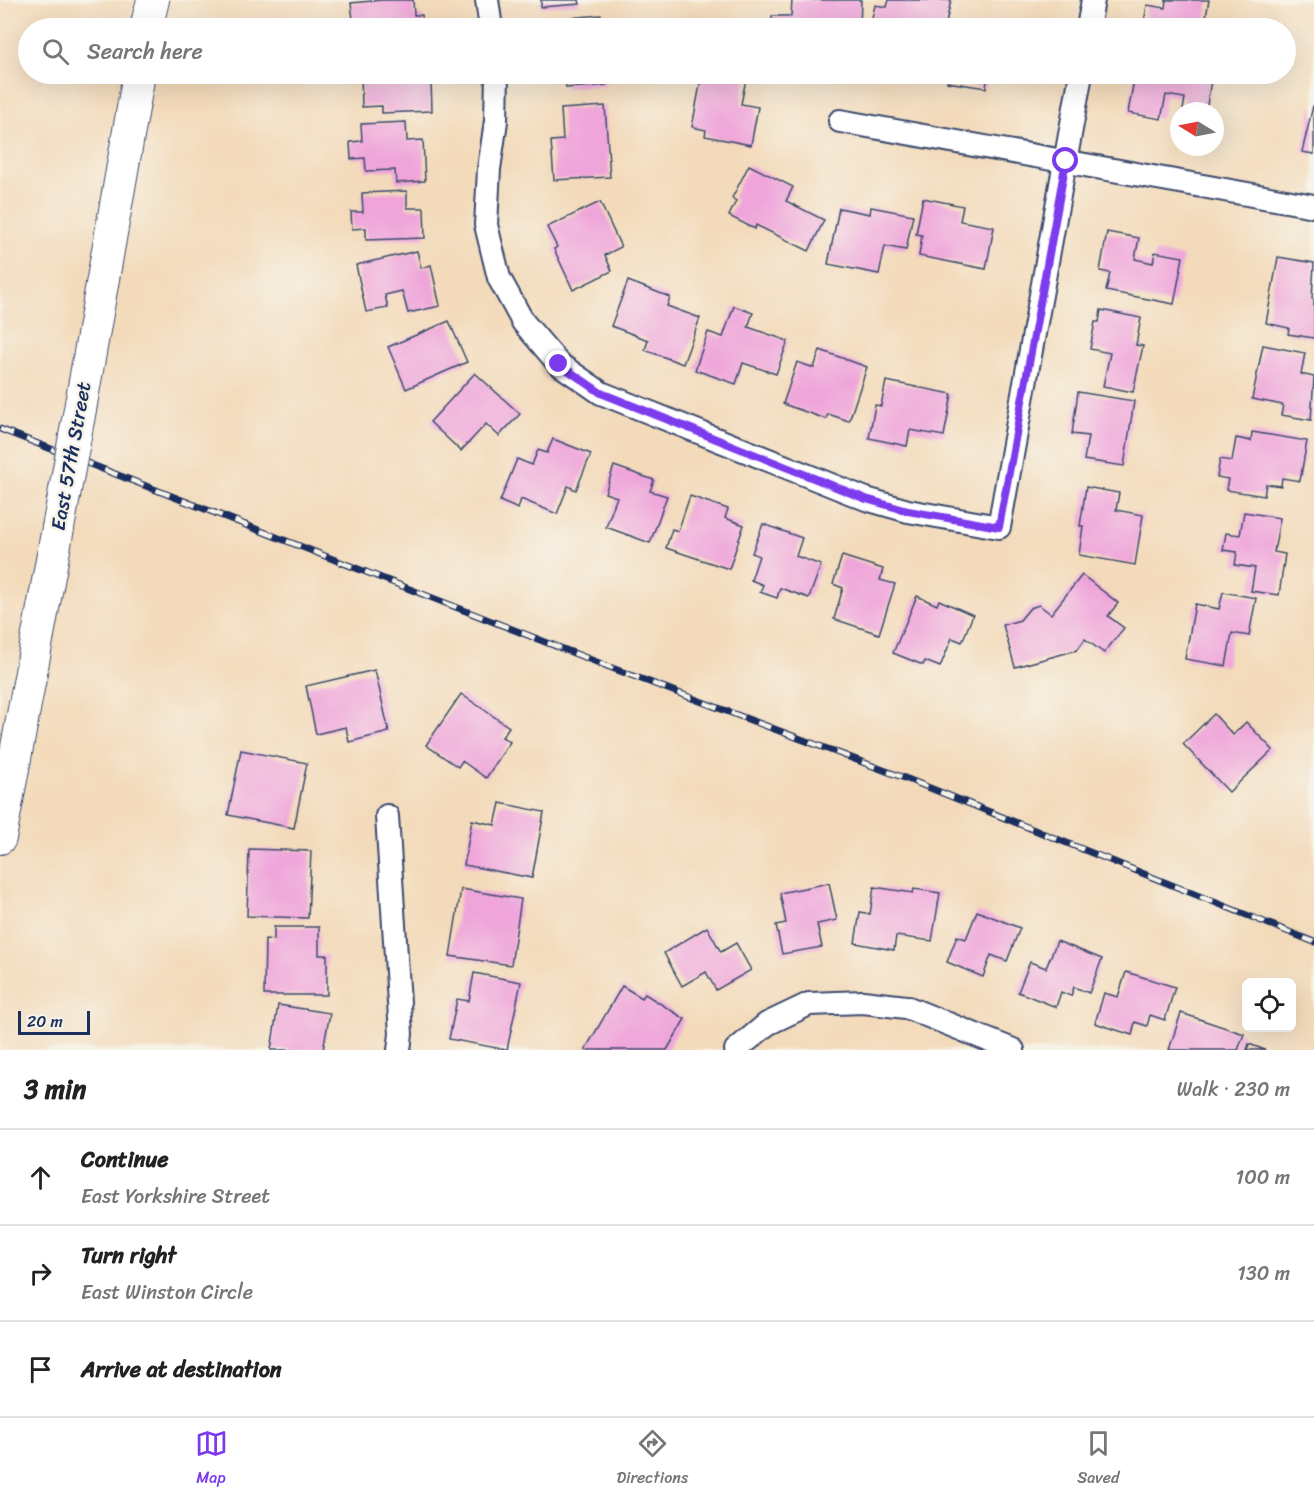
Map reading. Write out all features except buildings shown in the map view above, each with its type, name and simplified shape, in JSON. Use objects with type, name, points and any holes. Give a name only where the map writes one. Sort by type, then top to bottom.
[{"type":"main road","name":"East 57th Street","points":[[0,838],[81,404],[137,84]]},
{"type":"street","points":[[488,0],[490,18]]},
{"type":"street","points":[[1090,18],[1093,0]]},
{"type":"street","points":[[497,84],[496,121],[489,169],[486,225],[499,278],[523,322],[559,364],[601,393],[866,499],[908,511],[999,527],[1079,84]]},
{"type":"street","points":[[840,121],[1314,206]]},
{"type":"street","points":[[387,816],[402,1034],[399,1050]]},
{"type":"street","points":[[736,1050],[767,1024],[809,1004],[863,1002],[906,1006],[1013,1050]]},
{"type":"railway","points":[[0,429],[612,668],[910,780],[1314,942]]},
{"type":"route","points":[[559,364],[601,393],[866,499],[908,511],[999,527],[1066,161]]}]
